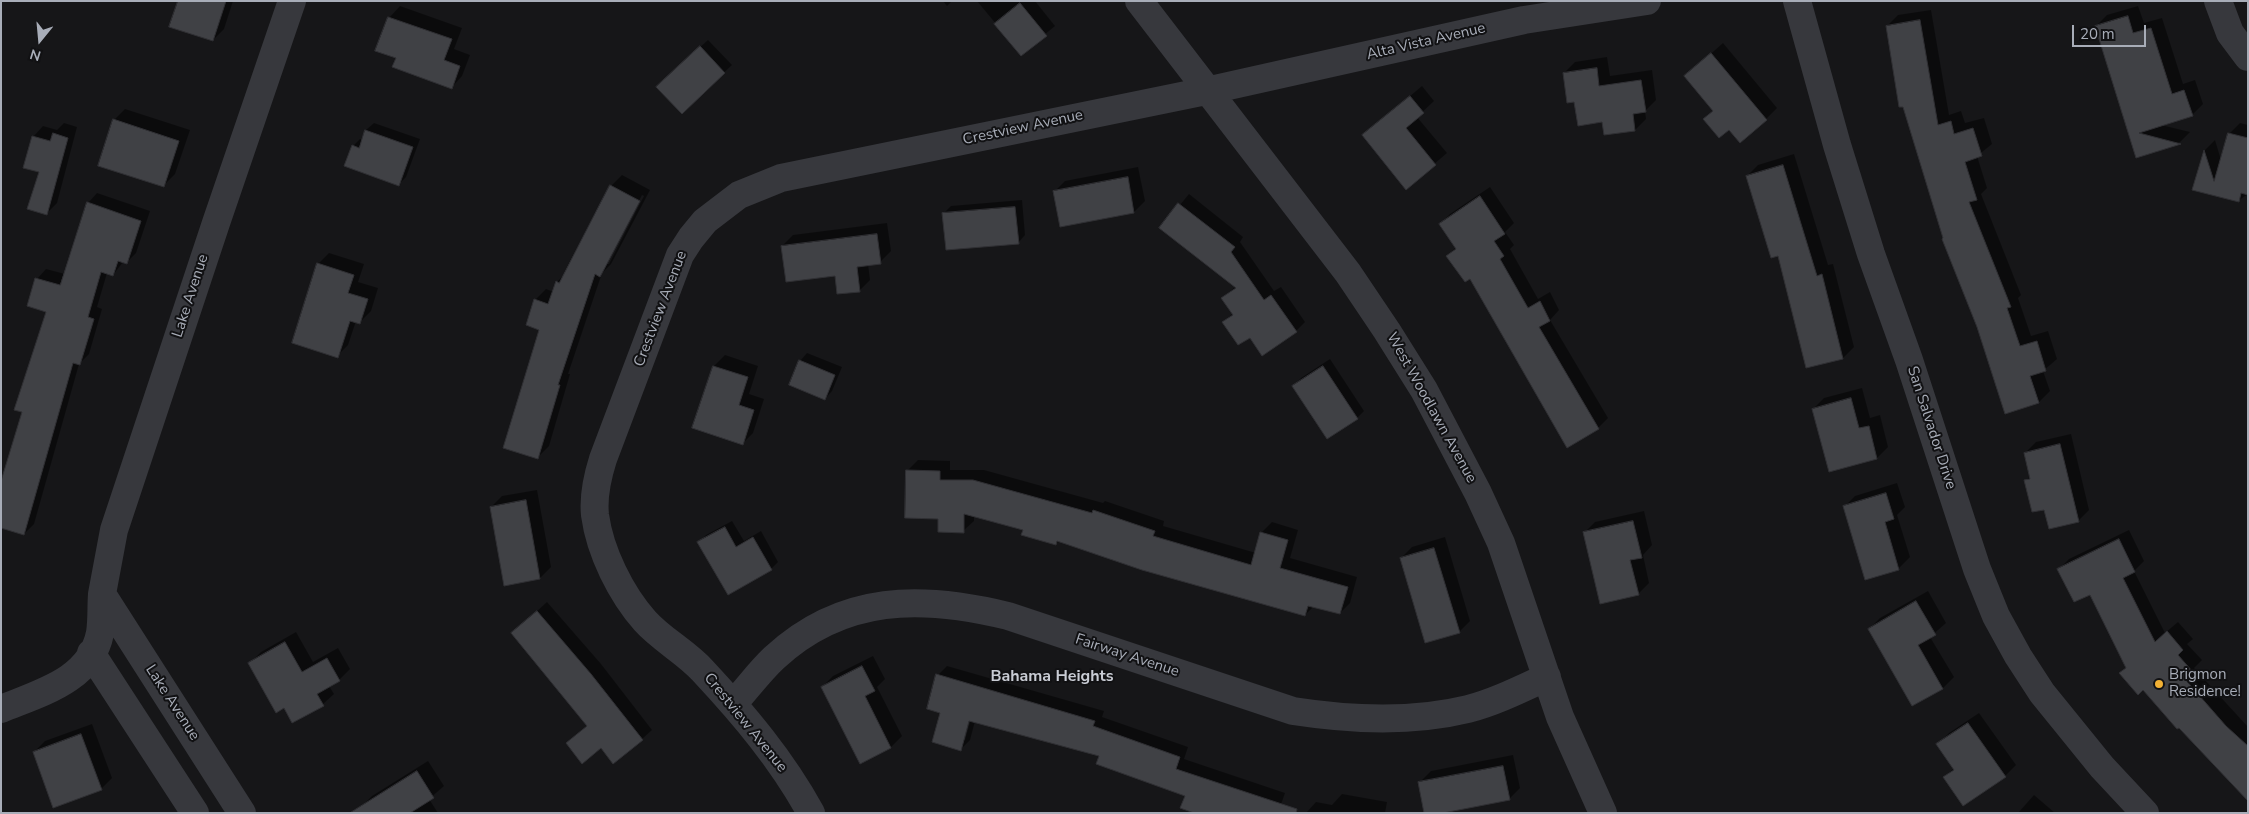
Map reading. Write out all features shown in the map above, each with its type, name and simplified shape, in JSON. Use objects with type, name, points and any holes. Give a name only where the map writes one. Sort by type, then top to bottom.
[{"type":"street","name":"Lake Avenue","points":[[1,709],[61,685],[75,674],[91,653],[100,632],[102,594],[114,530],[212,232],[292,1]]},
{"type":"street","name":"West Woodlawn Avenue","points":[[1139,1],[1206,91],[1348,273],[1424,390],[1478,493],[1501,544],[1560,717],[1603,813]]},
{"type":"street","name":"Alta Vista Avenue","points":[[1206,91],[1524,20],[1647,1]]},
{"type":"street","name":"San Salvador Drive","points":[[1797,1],[1837,145],[1871,254],[1909,360],[1977,569],[1996,616],[2018,656],[2042,693],[2102,767],[2146,813]]},
{"type":"street","points":[[2218,1],[2230,33],[2248,57]]},
{"type":"street","name":"Crestview Avenue","points":[[811,813],[772,751],[733,704],[700,668],[646,621],[634,606],[614,572],[599,535],[595,515],[597,478],[680,255],[705,221],[739,195],[781,178],[1206,91]]},
{"type":"street","name":"Lake Avenue","points":[[102,594],[242,813]]},
{"type":"street","name":"Fairway Avenue","points":[[733,704],[774,658],[796,640],[819,626],[845,614],[872,606],[900,602],[933,602],[970,607],[1008,616],[1293,711],[1331,717],[1398,718],[1440,715],[1470,708],[1499,698],[1547,678]]},
{"type":"street","points":[[91,653],[195,813]]},
{"type":"building","points":[[178,1],[226,1],[213,41],[169,27]]},
{"type":"building","points":[[1020,3],[1047,36],[1021,56],[994,24]]},
{"type":"building","points":[[2128,16],[2133,33],[2151,28],[2172,94],[2184,90],[2193,116],[2139,133],[2181,144],[2136,158],[2095,26]]},
{"type":"building","points":[[388,17],[452,39],[444,60],[460,66],[452,89],[392,67],[396,58],[375,51]]},
{"type":"building","points":[[1920,20],[1938,125],[1951,121],[1954,134],[1973,128],[1982,156],[1965,162],[1977,200],[1969,202],[2011,307],[2007,308],[2020,346],[2037,341],[2046,371],[2030,376],[2039,403],[2005,414],[1977,327],[1942,239],[1903,107],[1899,107],[1886,26]]},
{"type":"building","points":[[700,46],[725,73],[682,114],[656,87]]},
{"type":"building","points":[[1711,53],[1767,120],[1740,143],[1729,130],[1719,138],[1703,119],[1713,111],[1684,76]]},
{"type":"building","points":[[1597,68],[1599,86],[1641,80],[1646,112],[1633,114],[1635,131],[1604,135],[1602,122],[1578,126],[1574,102],[1567,103],[1563,73]]},
{"type":"building","points":[[1410,96],[1424,113],[1406,128],[1436,165],[1406,190],[1362,135]]},
{"type":"building","points":[[113,119],[179,141],[164,187],[98,166]]},
{"type":"building","points":[[365,130],[413,147],[399,186],[344,166],[352,145],[359,148]]},
{"type":"building","points":[[53,133],[68,138],[47,215],[27,209],[39,172],[23,168],[32,136],[50,141]]},
{"type":"building","points":[[2228,133],[2248,138],[2248,195],[2241,193],[2239,202],[2192,190],[2204,150],[2214,181]]},
{"type":"building","points":[[1783,165],[1817,276],[1822,274],[1843,359],[1806,368],[1778,256],[1771,258],[1746,176]]},
{"type":"building","points":[[1128,177],[1134,213],[1060,227],[1053,191]]},
{"type":"building","points":[[610,185],[640,201],[600,277],[595,274],[558,385],[560,385],[538,459],[503,448],[539,330],[526,325],[534,299],[548,304],[556,281],[559,283]]},
{"type":"building","points":[[1480,196],[1505,234],[1494,241],[1504,256],[1500,259],[1528,308],[1540,301],[1550,321],[1539,327],[1599,429],[1567,448],[1470,279],[1465,282],[1446,256],[1456,249],[1439,224]]},
{"type":"building","points":[[87,202],[141,221],[127,264],[118,261],[113,276],[101,272],[88,317],[94,319],[80,365],[73,363],[24,535],[1,528],[1,481],[22,412],[14,410],[46,312],[27,306],[35,278],[60,285]]},
{"type":"building","points":[[1178,203],[1235,247],[1231,252],[1264,300],[1271,295],[1297,332],[1262,356],[1250,338],[1238,345],[1222,322],[1233,315],[1221,298],[1236,288],[1159,228]]},
{"type":"building","points":[[1015,207],[1019,244],[946,250],[942,213]]},
{"type":"building","points":[[877,234],[881,264],[857,267],[860,292],[837,294],[835,276],[786,282],[781,246]]},
{"type":"building","points":[[317,263],[354,275],[348,293],[368,299],[360,324],[350,321],[338,358],[292,343]]},
{"type":"building","points":[[799,360],[835,375],[825,400],[789,385]]},
{"type":"building","points":[[713,366],[748,377],[739,405],[754,410],[743,445],[692,428]]},
{"type":"building","points":[[1323,366],[1358,419],[1327,439],[1292,386]]},
{"type":"building","points":[[1851,398],[1859,428],[1869,426],[1877,459],[1829,472],[1812,409]]},
{"type":"building","points":[[2060,444],[2079,522],[2049,529],[2044,510],[2032,512],[2024,480],[2030,479],[2024,453]]},
{"type":"building","points":[[906,470],[940,471],[940,480],[973,480],[1092,513],[1093,510],[1155,531],[1153,536],[1251,565],[1260,532],[1288,540],[1280,568],[1348,587],[1340,614],[1308,606],[1305,616],[1142,570],[1057,541],[1056,545],[1021,535],[1023,530],[964,514],[964,533],[938,532],[938,519],[905,518]]},
{"type":"building","points":[[1886,493],[1894,519],[1885,522],[1899,570],[1865,580],[1843,506]]},
{"type":"building","points":[[526,500],[540,579],[504,586],[490,507]]},
{"type":"building","points":[[1633,521],[1642,558],[1630,560],[1639,595],[1600,604],[1583,532]]},
{"type":"building","points":[[725,527],[736,547],[753,537],[772,570],[728,595],[697,542]]},
{"type":"building","points":[[2119,539],[2135,572],[2123,578],[2155,642],[2167,631],[2183,650],[2178,655],[2192,671],[2184,678],[2226,726],[2248,746],[2248,801],[2179,728],[2177,729],[2143,690],[2138,695],[2119,673],[2126,668],[2090,595],[2074,602],[2057,569]]},
{"type":"building","points":[[1434,548],[1460,633],[1425,643],[1400,558]]},
{"type":"building","points":[[1916,601],[1936,635],[1918,645],[1943,689],[1912,706],[1868,629]]},
{"type":"building","points":[[537,611],[591,674],[643,740],[613,764],[601,748],[582,764],[566,743],[587,726],[511,633]]},
{"type":"building","points":[[285,642],[302,672],[327,658],[340,681],[317,694],[324,706],[292,723],[284,708],[276,713],[248,663]]},
{"type":"building","points":[[862,666],[875,691],[865,696],[891,748],[860,764],[821,687]]},
{"type":"building","points":[[936,674],[1095,721],[1093,726],[1180,757],[1176,769],[1297,809],[1296,813],[1194,813],[1180,808],[1185,796],[1096,764],[1099,756],[969,721],[961,751],[932,742],[940,713],[927,709]]},
{"type":"building","points":[[1968,723],[2006,777],[1963,806],[1943,777],[1954,770],[1936,744]]},
{"type":"building","points":[[81,734],[102,790],[53,808],[33,752]]},
{"type":"building","points":[[1503,766],[1510,800],[1443,813],[1424,813],[1418,782]]},
{"type":"building","points":[[417,771],[434,798],[410,813],[350,813]]},
{"type":"place","name":"Brigmon Residence!","points":[[2159,684]]},
{"type":"district","name":"Bahama Heights","points":[[1052,677]]}]
